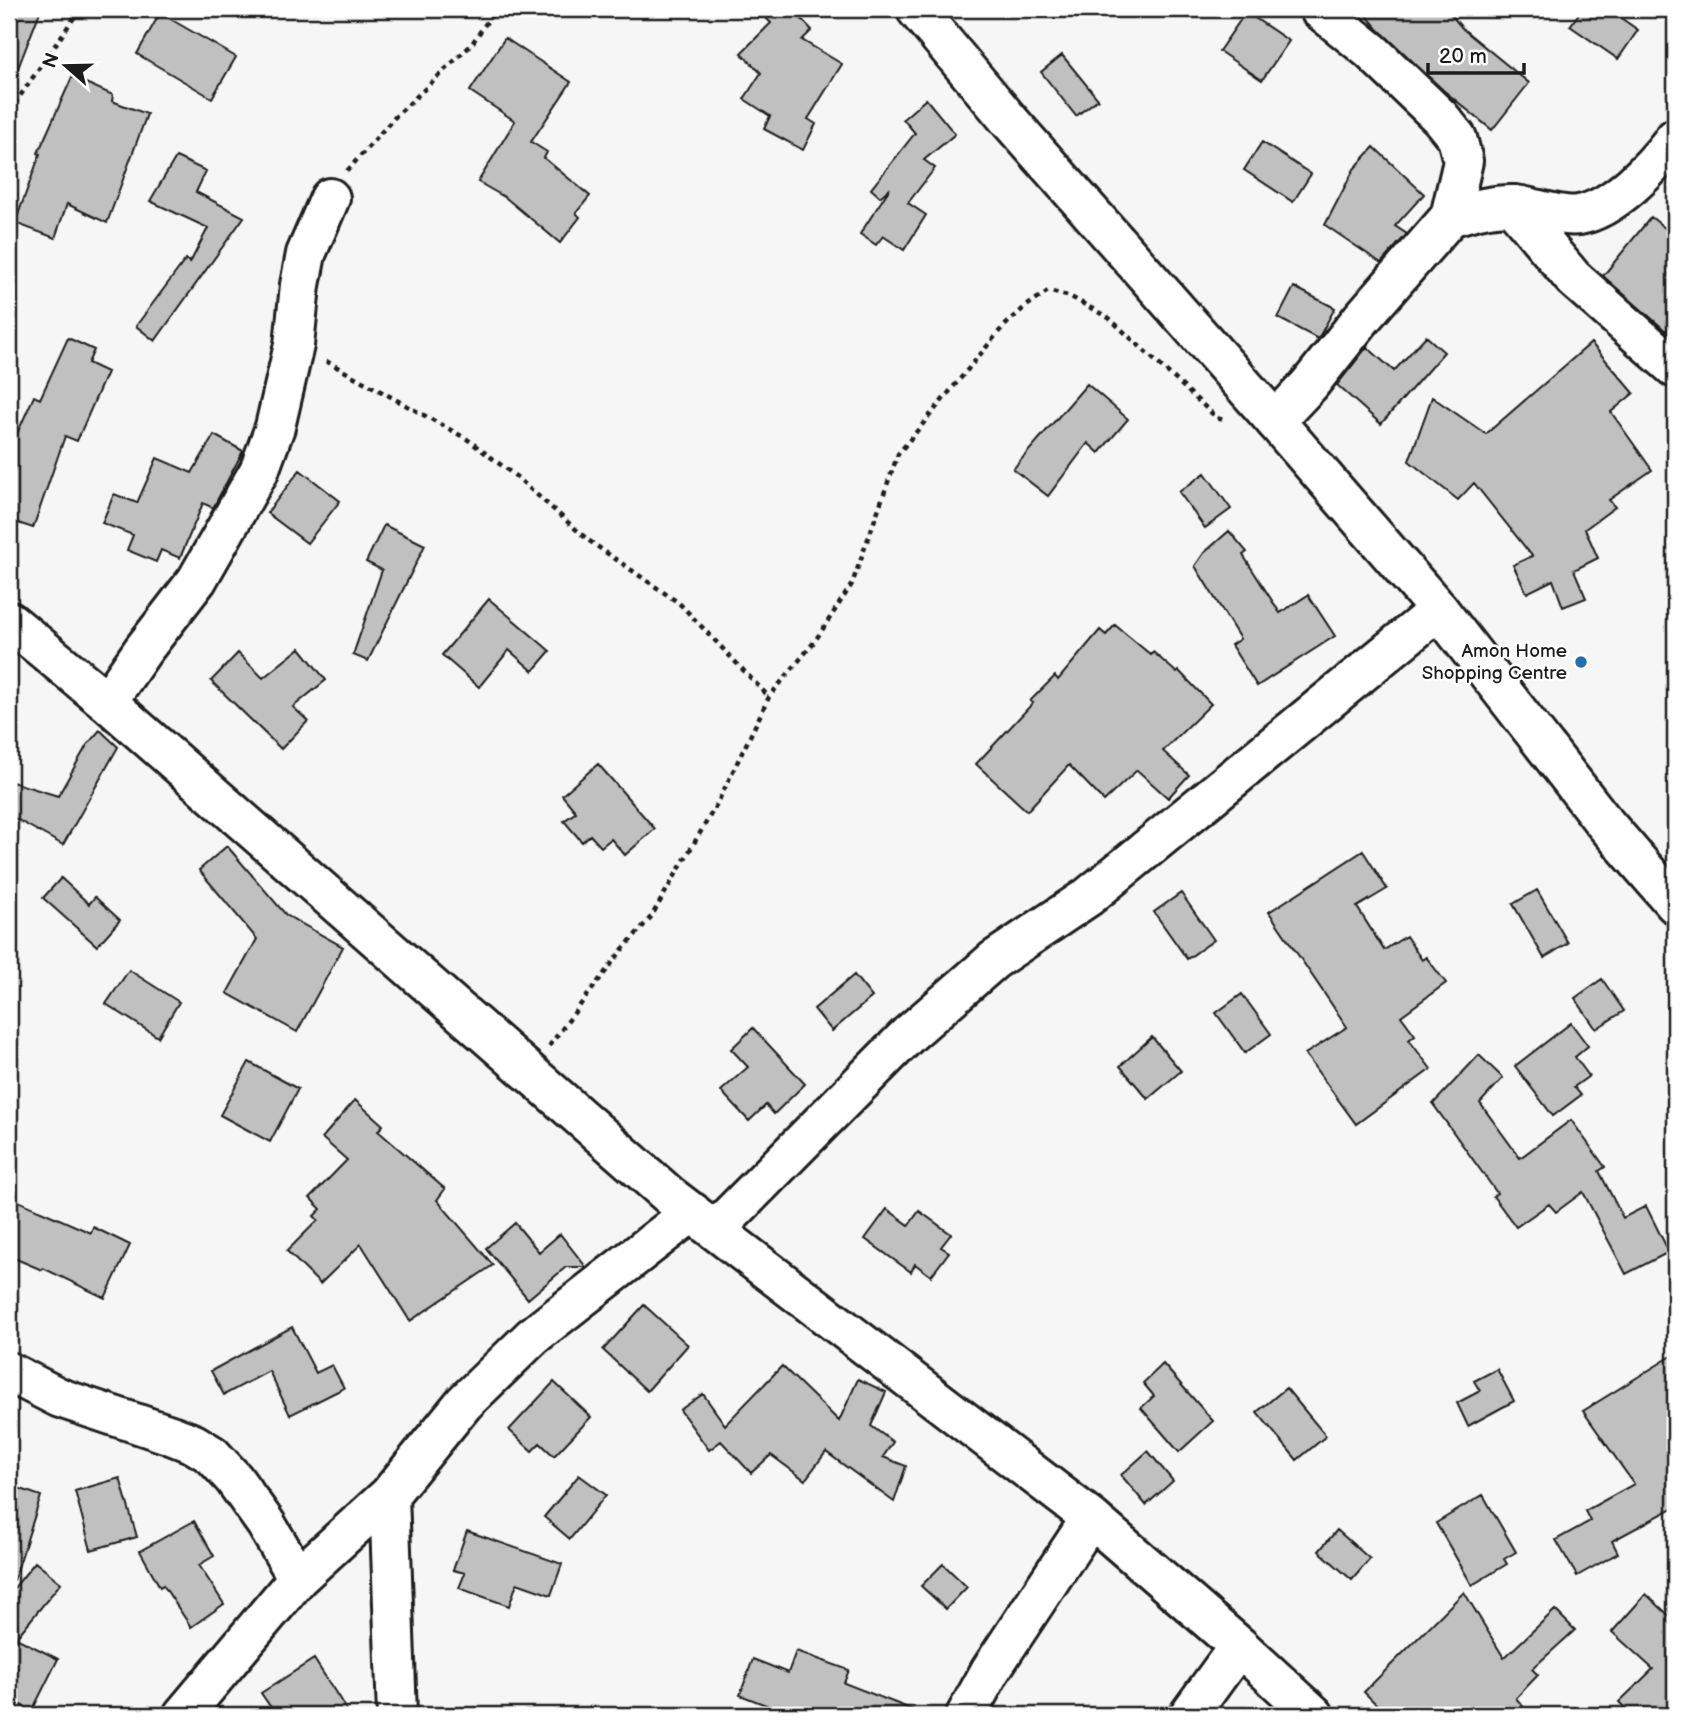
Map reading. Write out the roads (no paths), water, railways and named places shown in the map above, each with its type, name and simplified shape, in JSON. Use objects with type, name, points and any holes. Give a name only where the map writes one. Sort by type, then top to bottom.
[{"type":"street","points":[[916,9],[1008,119],[1439,610],[1603,821],[1675,904]]},
{"type":"street","points":[[1275,421],[1309,385],[1362,318],[1450,217],[1463,161],[1457,138],[1440,117],[1371,51],[1319,9]]},
{"type":"street","points":[[1450,217],[1480,208],[1512,205],[1577,215],[1607,206],[1658,161],[1675,138]]},
{"type":"street","points":[[107,702],[197,580],[259,471],[275,427],[294,345],[299,285],[306,254],[330,198]]},
{"type":"street","points":[[1512,205],[1573,278],[1675,368]]},
{"type":"street","points":[[183,1715],[299,1578],[390,1495],[464,1403],[533,1336],[704,1221],[994,960],[1088,897],[1439,610]]},
{"type":"street","points":[[9,621],[107,702],[670,1196],[1091,1518],[1314,1715]]},
{"type":"street","points":[[9,1371],[60,1398],[183,1439],[212,1455],[234,1479],[266,1524],[299,1578]]},
{"type":"street","points":[[390,1495],[397,1715]]},
{"type":"street","points":[[966,1715],[990,1671],[1091,1518]]},
{"type":"street","points":[[1189,1715],[1239,1646]]},
{"type":"place","name":"Amon Home Shopping Centre","points":[[1581,662]]}]
